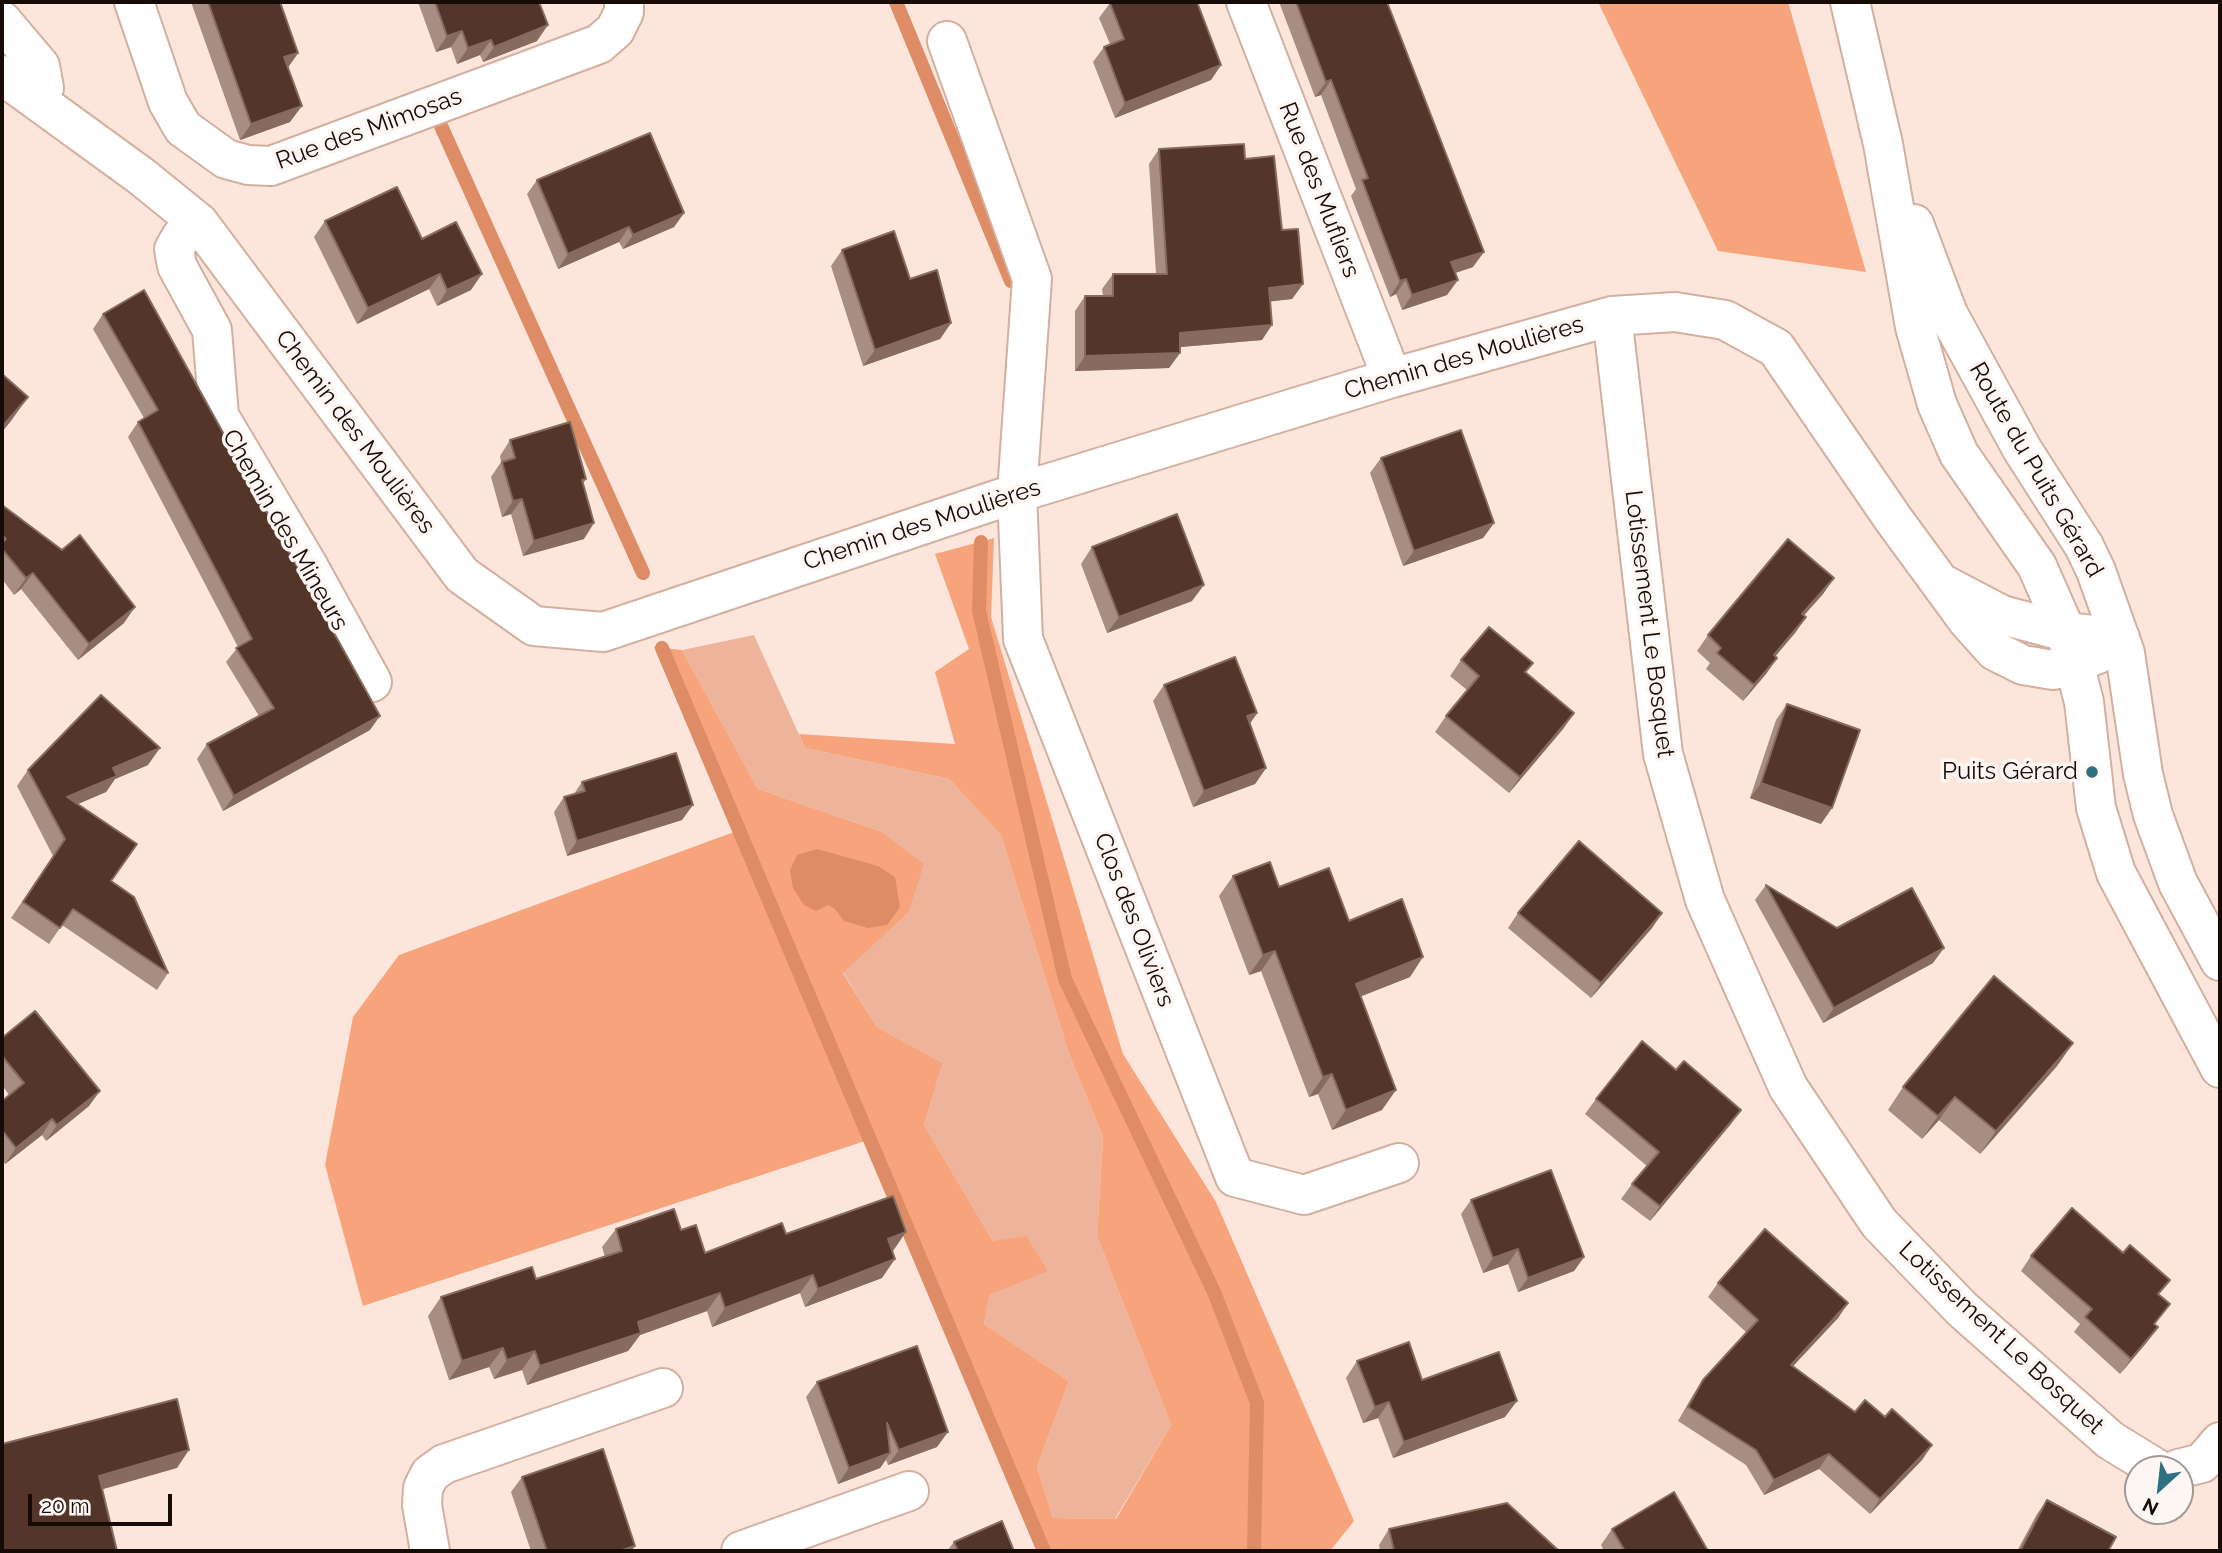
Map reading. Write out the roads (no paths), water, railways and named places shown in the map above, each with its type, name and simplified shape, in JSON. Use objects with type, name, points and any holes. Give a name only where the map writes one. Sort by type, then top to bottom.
[{"type":"street","name":"Rue des Mimosas","points":[[134,2],[167,102],[183,128],[226,159],[248,165],[271,166],[599,44],[615,30],[624,12],[624,2]]},
{"type":"street","name":"Rue des Mufliers","points":[[1246,2],[1392,378]]},
{"type":"street","name":"Route du Puits Gérard","points":[[1850,2],[1883,144],[1915,327],[1937,404],[1959,454],[2037,566],[2070,648],[2084,702],[2096,808],[2112,861],[2216,1051]]},
{"type":"street","points":[[2,21],[40,66],[44,88],[39,100]]},
{"type":"street","points":[[947,41],[1032,279],[1017,493]]},
{"type":"street","name":"Chemin des Moulières","points":[[2,75],[39,100],[199,223],[462,575],[534,625],[603,632],[1017,493],[1392,378],[1612,316],[1675,312],[1725,320],[1776,348],[1894,520],[1941,583],[2070,648],[2120,638]]},
{"type":"street","name":"Route du Puits Gérard","points":[[1883,144],[1948,314],[2022,449],[2084,546],[2120,638],[2153,815],[2178,883],[2220,961]]},
{"type":"street","name":"Chemin des Mineurs","points":[[199,223],[181,237],[174,249],[177,266],[212,330],[219,416],[372,682]]},
{"type":"street","name":"Lotissement Le Bosquet","points":[[1612,316],[1662,754],[1705,900],[1788,1087],[1879,1223],[1962,1309],[2110,1440],[2134,1455]]},
{"type":"street","name":"Clos des Oliviers","points":[[1017,493],[1023,639],[1234,1177],[1304,1195],[1399,1163]]},
{"type":"street","points":[[430,1551],[422,1504],[423,1488],[430,1474],[444,1464],[663,1388]]},
{"type":"street","points":[[2194,1465],[2202,1463],[2220,1442]]},
{"type":"street","points":[[741,1551],[909,1491]]},
{"type":"waterway","points":[[896,2],[1011,281]]},
{"type":"waterway","points":[[441,126],[643,573]]},
{"type":"waterway","points":[[981,542],[979,611],[1065,979],[1214,1292],[1257,1403],[1254,1551]]},
{"type":"waterway","points":[[662,648],[1044,1551]]},
{"type":"place","name":"Puits Gérard","points":[[2092,772]]}]
